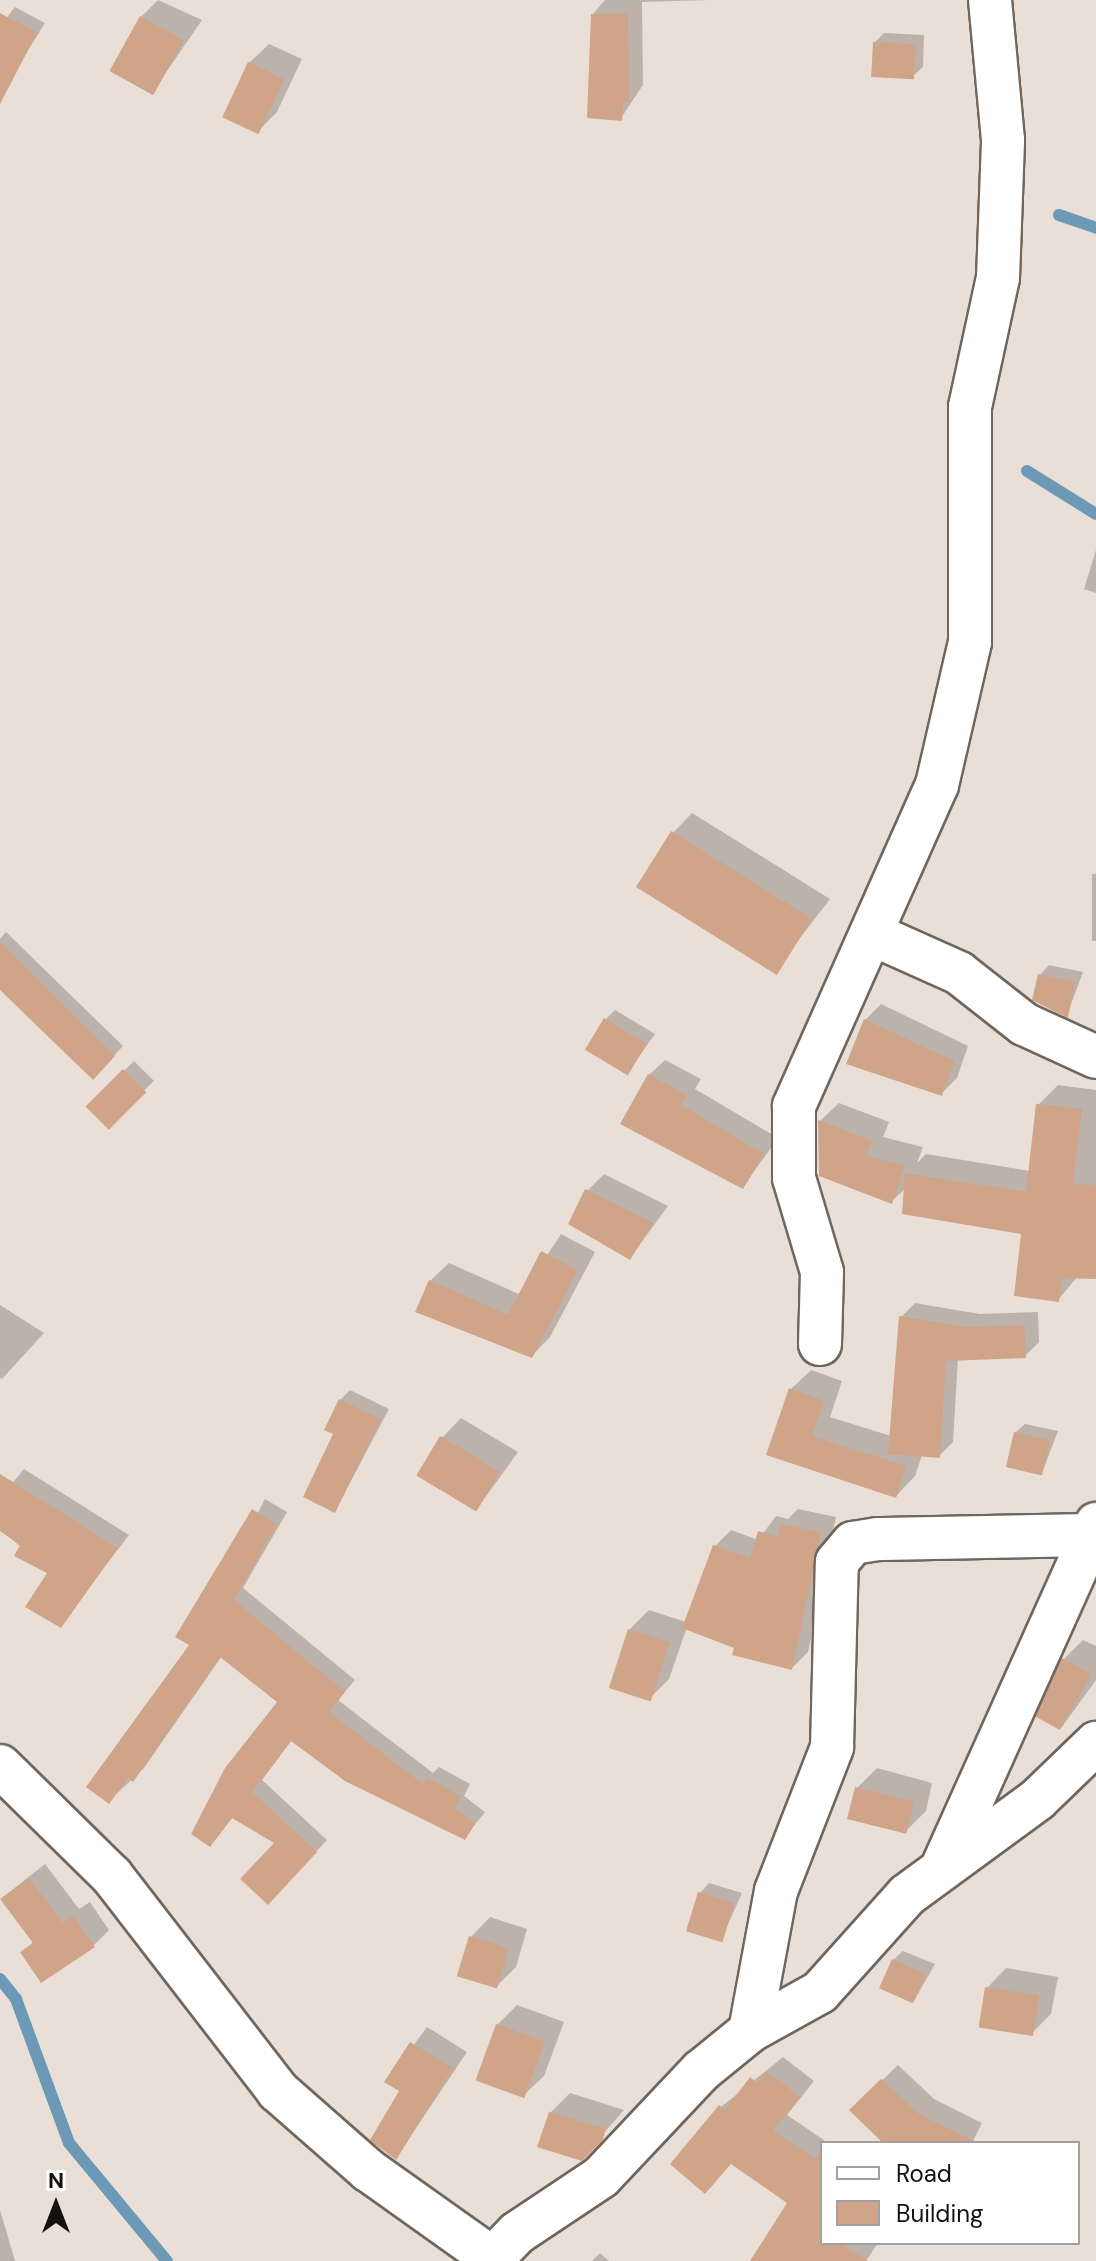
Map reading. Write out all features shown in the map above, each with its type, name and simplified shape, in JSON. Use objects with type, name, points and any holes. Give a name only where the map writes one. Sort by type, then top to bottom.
[{"type":"street","points":[[820,1344],[822,1272],[794,1178],[791,1128],[794,1106],[937,785],[970,642],[970,407],[998,278],[1003,140],[990,0]]},
{"type":"street","points":[[872,934],[959,973],[1024,1024],[1096,1057]]},
{"type":"street","points":[[750,2031],[776,1891],[832,1747],[837,1562],[853,1543],[878,1539],[1095,1530],[944,1863]]},
{"type":"street","points":[[0,1766],[94,1854],[278,2091],[368,2170],[491,2260],[601,2177],[701,2071],[750,2031],[820,1992],[944,1863],[1038,1799],[1096,1743]]},
{"type":"building","points":[[0,13],[37,33],[0,104]]},
{"type":"building","points":[[628,13],[629,102],[623,101],[622,121],[587,118],[591,14]]},
{"type":"building","points":[[140,16],[184,40],[153,95],[109,71]]},
{"type":"building","points":[[873,42],[916,44],[914,79],[871,77]]},
{"type":"building","points":[[248,62],[284,79],[258,134],[222,117]]},
{"type":"building","points":[[671,831],[812,919],[777,975],[636,887]]},
{"type":"building","points":[[0,942],[115,1056],[93,1080],[0,990]]},
{"type":"building","points":[[1038,974],[1075,982],[1068,1018],[1032,1000]]},
{"type":"building","points":[[604,1018],[647,1044],[628,1075],[585,1050]]},
{"type":"building","points":[[864,1019],[954,1061],[942,1096],[846,1064]]},
{"type":"building","points":[[123,1069],[146,1092],[109,1130],[86,1106]]},
{"type":"building","points":[[648,1074],[687,1095],[681,1105],[764,1154],[743,1189],[620,1124]]},
{"type":"building","points":[[1036,1104],[1082,1109],[1073,1184],[1096,1185],[1096,1279],[1062,1278],[1059,1302],[1014,1296],[1021,1234],[902,1214],[905,1173],[1026,1192]]},
{"type":"building","points":[[818,1120],[872,1141],[866,1156],[905,1166],[892,1204],[819,1176]]},
{"type":"building","points":[[585,1189],[653,1223],[630,1260],[568,1224]]},
{"type":"building","points":[[541,1251],[578,1270],[532,1358],[415,1312],[429,1280],[508,1315]]},
{"type":"building","points":[[899,1316],[965,1327],[1024,1325],[1026,1358],[946,1361],[940,1458],[888,1454]]},
{"type":"building","points":[[789,1388],[824,1401],[812,1436],[906,1466],[896,1498],[766,1455]]},
{"type":"building","points":[[339,1399],[381,1419],[335,1513],[303,1497],[333,1434],[324,1430]]},
{"type":"building","points":[[1014,1432],[1050,1440],[1042,1475],[1006,1467]]},
{"type":"building","points":[[440,1436],[500,1472],[476,1511],[416,1475]]},
{"type":"building","points":[[0,1474],[118,1548],[61,1628],[25,1607],[47,1573],[14,1556],[20,1545],[0,1531]]},
{"type":"building","points":[[252,1509],[277,1524],[234,1600],[345,1692],[329,1712],[423,1784],[427,1777],[461,1796],[454,1808],[475,1824],[465,1840],[345,1781],[291,1741],[252,1792],[317,1852],[268,1905],[240,1879],[274,1843],[232,1818],[210,1847],[191,1834],[225,1768],[277,1702],[220,1657],[133,1782],[128,1778],[109,1804],[86,1787],[189,1645],[175,1637]]},
{"type":"building","points":[[780,1524],[821,1532],[792,1670],[732,1655],[734,1648],[682,1628],[713,1545],[750,1558],[758,1531],[778,1537]]},
{"type":"building","points":[[628,1629],[670,1643],[651,1702],[609,1688]]},
{"type":"building","points":[[1062,1658],[1091,1674],[1060,1730],[1031,1714]]},
{"type":"building","points":[[855,1787],[914,1802],[906,1834],[847,1819]]},
{"type":"building","points":[[29,1878],[63,1923],[73,1916],[95,1947],[41,1983],[20,1952],[33,1943],[0,1899]]},
{"type":"building","points":[[698,1892],[734,1903],[722,1942],[686,1931]]},
{"type":"building","points":[[469,1936],[509,1948],[497,1988],[457,1976]]},
{"type":"building","points":[[892,1959],[926,1974],[913,2003],[879,1988]]},
{"type":"building","points":[[985,1987],[1039,1996],[1033,2036],[979,2027]]},
{"type":"building","points":[[496,2024],[545,2042],[524,2098],[475,2080]]},
{"type":"building","points":[[410,2042],[453,2068],[396,2160],[370,2140],[399,2091],[384,2082]]},
{"type":"building","points":[[766,2071],[800,2097],[773,2131],[815,2159],[820,2151],[820,2245],[842,2245],[868,2261],[750,2261],[787,2203],[731,2164],[705,2194],[670,2164],[719,2105],[725,2110],[750,2077],[757,2083]]},
{"type":"building","points":[[881,2079],[919,2114],[974,2141],[881,2141],[849,2110]]},
{"type":"building","points":[[549,2112],[606,2129],[602,2141],[582,2161],[537,2147]]},
{"type":"waterway","points":[[1059,215],[1096,228]]},
{"type":"waterway","points":[[1027,471],[1096,514]]},
{"type":"waterway","points":[[0,1979],[16,1999],[69,2143],[167,2261]]}]
